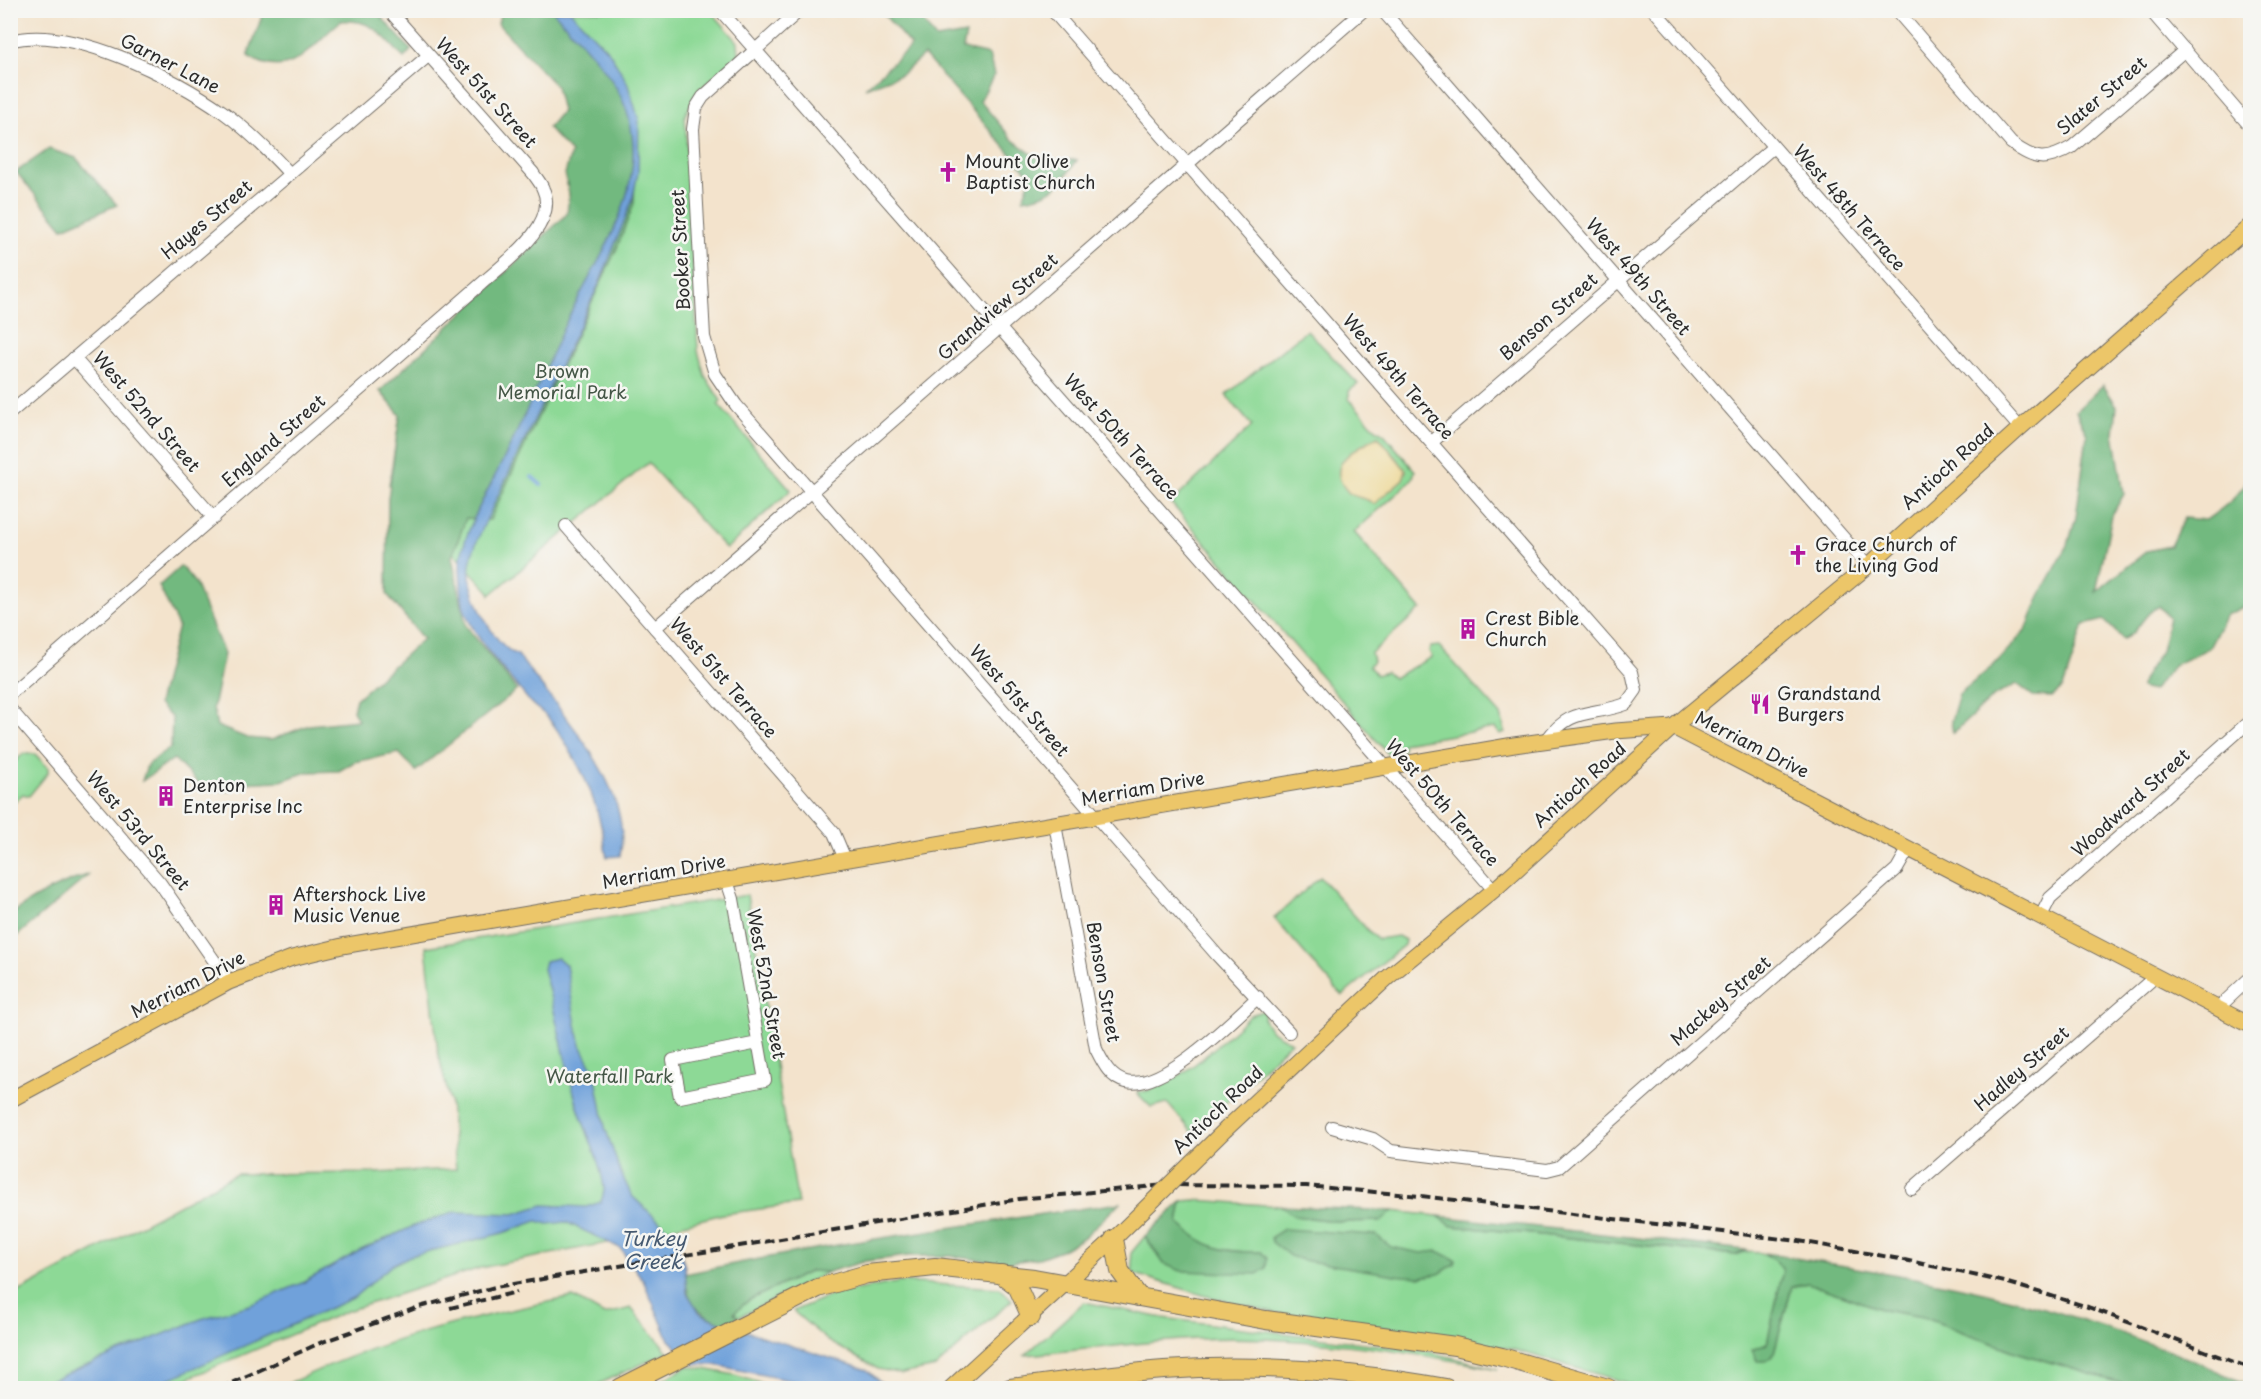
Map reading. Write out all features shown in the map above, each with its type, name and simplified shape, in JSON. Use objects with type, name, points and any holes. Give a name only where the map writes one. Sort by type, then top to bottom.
[{"type":"highway","points":[[1116,1237],[1120,1271],[1139,1298]]},
{"type":"highway","points":[[620,1389],[795,1298],[842,1280],[903,1269],[935,1267],[1067,1284],[1266,1320],[1455,1346],[1502,1357],[1608,1389]]},
{"type":"highway","points":[[1001,1274],[1017,1286],[1028,1319]]},
{"type":"highway","points":[[1010,1389],[1166,1370],[1278,1369],[1398,1379],[1446,1389]]},
{"type":"main road","name":"Antioch Road","points":[[951,1389],[1067,1284],[1226,1129],[1387,978],[1494,890],[1673,727],[1868,566],[2020,428],[2250,226]]},
{"type":"main road","name":"Merriam Drive","points":[[10,1100],[229,982],[292,958],[342,946],[1546,741],[1615,730],[1673,727],[2250,1025]]},
{"type":"street","name":"West 51st Street","points":[[389,10],[533,173],[544,190],[547,205]]},
{"type":"street","name":"West 50th Terrace","points":[[720,10],[1494,890]]},
{"type":"street","points":[[755,51],[800,10]]},
{"type":"street","name":"West 49th Terrace","points":[[1052,10],[1632,672],[1636,681],[1635,690],[1626,704],[1568,717],[1558,724],[1546,741]]},
{"type":"street","name":"Grandview Street","points":[[655,628],[813,493],[1364,10]]},
{"type":"street","name":"West 49th Street","points":[[1382,10],[1868,566]]},
{"type":"street","name":"West 48th Terrace","points":[[1654,10],[1772,148],[2020,428]]},
{"type":"street","name":"Slater Street","points":[[1896,10],[2011,143],[2027,155],[2037,158],[2055,157],[2072,147],[2185,50]]},
{"type":"street","points":[[2150,10],[2250,126]]},
{"type":"street","name":"Garner Lane","points":[[10,40],[68,39],[96,47],[155,74],[222,111],[260,142],[290,174]]},
{"type":"street","name":"Booker Street","points":[[724,391],[708,358],[704,337],[693,129],[698,104],[755,51]]},
{"type":"street","name":"Hayes Street","points":[[10,412],[428,56]]},
{"type":"street","name":"Benson Street","points":[[1432,442],[1772,148]]},
{"type":"street","name":"England Street","points":[[10,694],[214,518],[528,240],[542,225],[547,205]]},
{"type":"street","name":"West 52nd Street","points":[[74,358],[214,518]]},
{"type":"street","name":"West 51st Street","points":[[724,391],[1224,963],[1289,1032]]},
{"type":"street","name":"West 51st Terrace","points":[[566,526],[834,833],[845,859]]},
{"type":"street","name":"West 53rd Street","points":[[10,710],[160,883],[229,982]]},
{"type":"street","name":"Woodward Street","points":[[2041,916],[2050,898],[2250,721]]},
{"type":"street","name":"Benson Street","points":[[1055,824],[1096,1049],[1105,1068],[1116,1078],[1134,1083],[1150,1080],[1165,1073],[1204,1044],[1258,997]]},
{"type":"street","name":"Mackey Street","points":[[1332,1127],[1373,1139],[1391,1151],[1547,1170],[1559,1167],[1897,869],[1909,848]]},
{"type":"street","name":"West 52nd Street","points":[[727,881],[733,899],[765,1080],[681,1097],[673,1060],[758,1042]]},
{"type":"street","name":"Hadley Street","points":[[1912,1188],[2156,976]]},
{"type":"street","points":[[2218,1008],[2250,978]]},
{"type":"green space","points":[[260,10],[376,11],[411,50],[404,58],[377,30],[362,23],[341,21],[299,58],[288,64],[277,66],[263,64],[248,56],[262,16]]},
{"type":"green space","points":[[501,11],[568,11],[637,116],[634,203],[617,248],[490,520],[466,518],[452,557],[466,626],[517,690],[416,771],[399,753],[354,762],[339,771],[307,772],[281,781],[239,783],[231,791],[204,789],[174,759],[142,781],[147,765],[171,747],[172,718],[158,704],[178,626],[159,586],[181,566],[195,583],[224,654],[213,708],[217,726],[247,738],[271,740],[309,725],[358,720],[353,710],[356,699],[423,639],[387,594],[388,498],[400,415],[380,391],[567,214],[569,194],[565,174],[571,153],[548,128],[562,111],[556,86],[498,24]]},
{"type":"green space","name":"Brown Memorial Park","points":[[568,11],[711,11],[738,42],[739,55],[699,90],[685,115],[698,351],[705,376],[721,401],[718,404],[791,490],[726,549],[648,463],[490,595],[489,591],[389,485],[400,415],[380,391],[586,267]]},
{"type":"green space","points":[[881,11],[915,11],[936,39],[966,34],[963,49],[989,55],[994,75],[980,101],[1013,140],[1040,160],[1077,160],[1061,182],[1042,195],[1023,199],[1031,177],[924,55],[902,74],[865,88],[911,46]]},
{"type":"green space","points":[[49,149],[76,158],[117,205],[63,228],[16,172]]},
{"type":"green space","points":[[1307,330],[1358,384],[1349,391],[1349,399],[1376,429],[1384,434],[1415,471],[1412,480],[1354,532],[1421,609],[1371,653],[1373,661],[1369,666],[1376,675],[1386,672],[1393,678],[1432,657],[1429,651],[1431,647],[1439,646],[1501,715],[1505,732],[1500,734],[1495,728],[1403,743],[1403,749],[1399,755],[1388,754],[1171,503],[1252,426],[1226,395]]},
{"type":"green space","points":[[2103,385],[2117,406],[2114,433],[2124,494],[2112,515],[2096,592],[2147,551],[2170,546],[2184,518],[2206,520],[2219,510],[2243,487],[2250,472],[2250,604],[2226,615],[2209,648],[2174,665],[2152,691],[2141,688],[2142,680],[2161,651],[2169,617],[2159,606],[2153,609],[2129,636],[2123,639],[2104,620],[2084,625],[2063,688],[2052,697],[2033,696],[2017,684],[1994,696],[1953,733],[1951,721],[1959,694],[1994,665],[2026,630],[2040,596],[2068,545],[2076,517],[2087,435],[2076,411]]},
{"type":"green space","points":[[23,754],[35,754],[48,768],[48,773],[29,796],[23,794],[14,802],[11,800],[11,765]]},
{"type":"green space","points":[[90,874],[11,941],[11,915],[39,896]]},
{"type":"green space","points":[[1320,877],[1371,934],[1378,939],[1398,936],[1405,940],[1404,945],[1342,996],[1274,918]]},
{"type":"green space","name":"Waterfall Park","points":[[747,895],[798,1204],[723,1214],[612,1242],[480,1268],[347,1311],[165,1388],[11,1388],[11,1296],[230,1177],[237,1174],[375,1173],[456,1169],[450,1102],[438,1052],[426,947]]},
{"type":"green space","points":[[1265,1010],[1264,1020],[1271,1031],[1291,1042],[1193,1133],[1167,1103],[1151,1107],[1137,1093],[1169,1082],[1198,1062],[1251,1015]]},
{"type":"green space","points":[[1182,1201],[1280,1206],[1295,1216],[1342,1222],[1381,1221],[1393,1211],[1438,1216],[1452,1226],[1736,1255],[1749,1251],[1762,1253],[1783,1270],[1767,1344],[1773,1356],[1792,1286],[1808,1283],[1883,1310],[1923,1317],[2016,1352],[2137,1388],[1644,1388],[1512,1349],[1425,1333],[1281,1314],[1206,1296],[1135,1274],[1131,1270],[1133,1268],[1131,1253],[1145,1236],[1164,1264],[1261,1252],[1226,1250],[1216,1247],[1197,1238],[1178,1223]]},
{"type":"green space","points":[[1182,1201],[1178,1223],[1188,1231],[1207,1243],[1226,1250],[1261,1252],[1267,1258],[1266,1268],[1257,1274],[1181,1271],[1164,1264],[1145,1236]]},
{"type":"green space","points":[[1120,1203],[1083,1238],[1064,1249],[1039,1258],[1005,1263],[949,1256],[909,1256],[866,1261],[828,1272],[811,1271],[749,1300],[734,1313],[739,1317],[724,1324],[695,1306],[686,1285],[685,1274],[739,1263],[902,1235]]},
{"type":"green space","points":[[1280,1206],[1393,1211],[1382,1221],[1342,1222],[1295,1216]]},
{"type":"green space","points":[[1438,1216],[1746,1250],[1736,1255],[1452,1226]]},
{"type":"green space","points":[[1284,1229],[1376,1235],[1391,1247],[1421,1253],[1438,1251],[1456,1260],[1455,1264],[1439,1274],[1421,1277],[1302,1260],[1290,1256],[1272,1242],[1271,1237]]},
{"type":"green space","points":[[1764,1253],[1926,1280],[2008,1298],[2133,1337],[2213,1369],[2250,1388],[2137,1388],[2016,1352],[1923,1317],[1883,1310],[1808,1283],[1792,1286],[1773,1356],[1766,1361],[1757,1361],[1752,1350],[1767,1344],[1783,1270],[1776,1261]]},
{"type":"green space","points":[[811,1271],[828,1272],[739,1317],[734,1313],[749,1300]]},
{"type":"green space","points":[[900,1282],[1000,1288],[1012,1300],[936,1367],[902,1374],[878,1369],[828,1341],[793,1311],[834,1294]]},
{"type":"green space","points":[[573,1297],[604,1315],[631,1308],[668,1352],[590,1388],[280,1388],[350,1357],[423,1332]]},
{"type":"green space","points":[[1084,1302],[1163,1318],[1426,1351],[1498,1369],[1387,1350],[1274,1339],[1177,1340],[1025,1355]]},
{"type":"green space","points":[[688,1366],[735,1375],[775,1388],[648,1388]]},
{"type":"sand","points":[[1378,436],[1406,470],[1403,479],[1374,504],[1348,492],[1341,481],[1339,472],[1346,457]]},
{"type":"water","points":[[553,11],[570,11],[610,53],[627,82],[639,120],[638,173],[632,201],[600,282],[480,535],[471,560],[470,575],[472,588],[483,616],[499,641],[518,655],[589,749],[604,775],[616,802],[621,829],[620,856],[607,857],[597,810],[577,763],[552,722],[530,702],[475,632],[464,608],[460,570],[469,531],[563,329],[614,228],[625,202],[631,175],[633,147],[624,103],[608,74]]},
{"type":"water","name":"Turkey Creek","points":[[558,958],[566,965],[581,1045],[595,1073],[605,1127],[620,1171],[632,1196],[675,1236],[685,1267],[687,1293],[700,1313],[724,1324],[867,1370],[887,1388],[809,1388],[802,1383],[715,1365],[694,1364],[669,1340],[643,1280],[620,1248],[566,1222],[548,1224],[537,1221],[503,1233],[410,1256],[392,1265],[353,1298],[151,1387],[31,1388],[201,1319],[250,1305],[302,1283],[361,1250],[416,1225],[454,1212],[514,1214],[543,1205],[586,1207],[601,1202],[604,1189],[600,1168],[577,1104],[543,969],[545,961]]},
{"type":"waterway","points":[[532,477],[541,485]]},
{"type":"railway","points":[[220,1388],[320,1343],[419,1307],[495,1287],[1019,1199],[1165,1185],[1306,1186],[1421,1196],[1799,1241],[1900,1259],[2005,1282],[2088,1307],[2250,1368]]},
{"type":"railway","points":[[450,1308],[517,1292]]},
{"type":"place","name":"Mount Olive Baptist Church","points":[[948,172]]},
{"type":"place","name":"Grace Church of the Living God","points":[[1798,555]]},
{"type":"place","name":"Crest Bible Church","points":[[1468,629]]},
{"type":"place","name":"Grandstand Burgers","points":[[1760,704]]},
{"type":"place","name":"Denton Enterprise Inc","points":[[166,796]]},
{"type":"place","name":"Aftershock Live Music Venue","points":[[276,905]]}]
